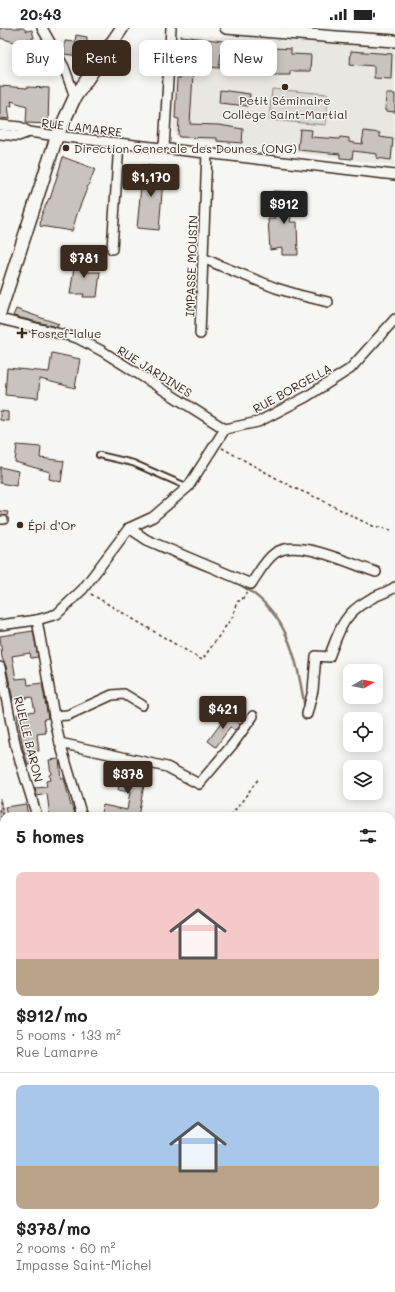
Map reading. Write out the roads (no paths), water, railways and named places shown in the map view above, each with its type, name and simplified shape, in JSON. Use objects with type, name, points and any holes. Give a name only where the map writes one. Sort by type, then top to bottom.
[{"type":"main road","points":[[0,312],[57,136],[76,97],[122,28]]},
{"type":"street","points":[[42,28],[64,66],[76,97]]},
{"type":"street","points":[[164,148],[171,28]]},
{"type":"street","points":[[226,28],[336,33],[395,41]]},
{"type":"street","name":"RUE LAMARRE","points":[[0,125],[20,127],[29,132],[119,144],[207,152],[395,175]]},
{"type":"street","name":"RUE LAMARRE","points":[[0,134],[18,136],[29,132]]},
{"type":"street","points":[[112,250],[119,144]]},
{"type":"street","name":"IMPASSE MOUSIN","points":[[200,334],[207,152]]},
{"type":"street","points":[[203,258],[276,288],[328,302]]},
{"type":"street","name":"RUE JARDINES","points":[[0,319],[77,338],[102,351],[225,429]]},
{"type":"street","name":"RUE BORGELLA","points":[[225,429],[258,422],[306,397],[350,369],[395,319]]},
{"type":"street","points":[[0,624],[37,620],[57,614],[83,589],[129,528],[153,517],[188,487],[225,429]]},
{"type":"street","points":[[129,528],[154,543],[251,584],[266,562],[275,553],[285,549],[301,549],[321,552],[376,572]]},
{"type":"street","points":[[307,714],[313,690],[316,656],[329,657],[344,620],[355,608],[395,587]]},
{"type":"street","points":[[37,620],[60,743],[81,812]]},
{"type":"street","name":"RUELLE BARON","points":[[0,667],[16,748],[36,812]]},
{"type":"street","points":[[54,716],[68,715],[112,695],[124,694],[142,705]]},
{"type":"street","points":[[60,743],[167,767],[199,784],[233,744],[253,716]]},
{"type":"lane","points":[[99,455],[133,464],[188,487]]},
{"type":"waterway","points":[[154,548],[208,571]]},
{"type":"waterway","points":[[237,583],[254,594],[268,607],[279,621],[287,636],[293,653],[298,670],[305,708]]},
{"type":"place","name":"Petit Séminaire Collège Saint-Martial","points":[[285,87]]},
{"type":"place","name":"Direction Generale des Dounes (ONG)","points":[[66,148]]},
{"type":"place","name":"Fosref-lalue","points":[[22,333]]},
{"type":"place","name":"Épi d’Or","points":[[20,525]]}]
